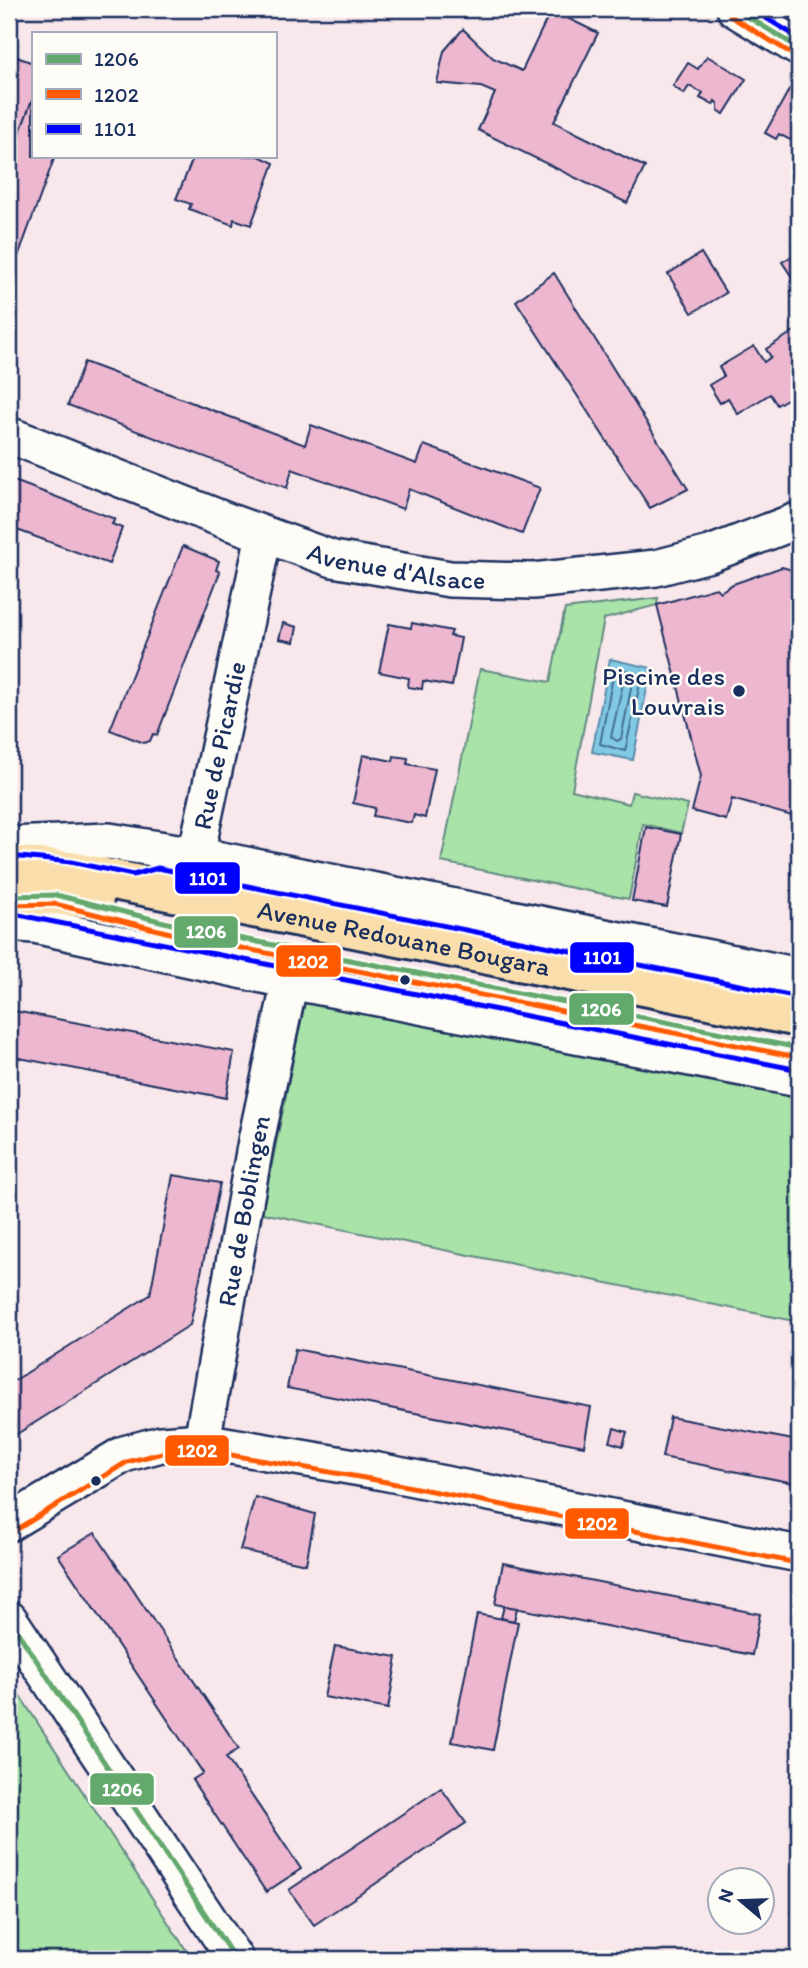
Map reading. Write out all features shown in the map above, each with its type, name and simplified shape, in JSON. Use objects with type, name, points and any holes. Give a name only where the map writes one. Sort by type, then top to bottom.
[{"type":"main road","name":"Avenue Redouane Bougara","points":[[9,865],[69,871],[799,1017]]},
{"type":"main road","name":"Avenue Redouane Bougara","points":[[9,896],[56,895],[137,904],[799,1040]]},
{"type":"street","points":[[735,9],[799,48]]},
{"type":"street","name":"Avenue d'Alsace","points":[[9,435],[264,535],[333,559],[450,579],[533,581],[656,568],[710,554],[799,520]]},
{"type":"street","name":"Rue de Picardie","points":[[9,845],[109,841],[196,855],[264,535]]},
{"type":"street","points":[[196,855],[799,976]]},
{"type":"street","points":[[9,923],[34,925],[290,981],[799,1079]]},
{"type":"street","name":"Rue de Boblingen","points":[[202,1441],[256,1141],[290,981]]},
{"type":"street","points":[[9,1522],[124,1454],[160,1444],[202,1441],[378,1471],[799,1554]]},
{"type":"street","points":[[9,1619],[235,1959]]},
{"type":"green space","points":[[658,598],[657,605],[604,619],[572,790],[629,804],[632,792],[688,805],[681,833],[643,824],[629,899],[441,862],[480,669],[550,682],[565,609]]},
{"type":"green space","points":[[306,996],[799,1096],[799,1322],[262,1213]]},
{"type":"green space","points":[[9,1679],[192,1959],[9,1959]]},
{"type":"water","points":[[610,659],[651,668],[633,760],[592,752]]},
{"type":"building","points":[[551,10],[598,33],[554,122],[645,167],[627,203],[478,130],[495,93],[481,87],[437,83],[444,51],[463,29],[493,58],[522,71]]},
{"type":"building","points":[[9,54],[32,63],[32,101],[9,161]]},
{"type":"building","points":[[707,56],[746,79],[724,114],[718,110],[715,101],[713,105],[700,98],[703,93],[689,86],[684,94],[673,86],[688,63],[698,69]]},
{"type":"building","points":[[790,88],[799,93],[799,138],[796,143],[779,134],[776,139],[765,133]]},
{"type":"building","points":[[32,101],[32,158],[54,158],[9,281],[9,161]]},
{"type":"building","points":[[193,158],[263,158],[274,163],[251,225],[234,219],[233,225],[189,209],[191,204],[176,199]]},
{"type":"building","points":[[799,252],[799,281],[796,283],[782,262]]},
{"type":"building","points":[[701,253],[726,293],[692,313],[668,274]]},
{"type":"building","points":[[554,273],[688,489],[650,508],[516,301]]},
{"type":"building","points":[[799,328],[799,418],[787,399],[777,405],[770,394],[738,414],[728,398],[720,403],[709,385],[724,376],[719,367],[754,346],[764,362],[771,357],[766,349]]},
{"type":"building","points":[[84,362],[305,445],[311,425],[417,464],[424,445],[540,488],[522,534],[409,489],[403,509],[292,469],[287,488],[68,405]]},
{"type":"building","points":[[9,479],[115,519],[112,524],[122,528],[109,564],[9,527]]},
{"type":"building","points":[[183,546],[219,561],[216,570],[220,572],[157,735],[153,734],[150,741],[144,743],[110,730]]},
{"type":"building","name":"Piscine des Louvrais","points":[[782,567],[792,570],[792,586],[799,599],[799,818],[732,799],[726,820],[692,811],[701,776],[657,605],[716,588],[720,592],[733,584]]},
{"type":"building","points":[[283,623],[297,627],[294,642],[279,639]]},
{"type":"building","points":[[412,623],[452,631],[450,636],[461,638],[452,686],[423,681],[422,689],[408,687],[409,678],[379,672],[389,624],[411,628]]},
{"type":"building","points":[[363,755],[393,761],[394,756],[408,758],[407,764],[435,769],[425,818],[414,815],[412,823],[373,816],[375,808],[353,803]]},
{"type":"building","points":[[646,827],[681,834],[667,907],[632,901]]},
{"type":"building","points":[[9,1010],[234,1052],[226,1098],[9,1056]]},
{"type":"building","points":[[173,1175],[220,1183],[190,1325],[9,1439],[9,1384],[150,1295]]},
{"type":"building","points":[[295,1349],[591,1407],[584,1446],[287,1388]]},
{"type":"building","points":[[670,1417],[799,1441],[799,1484],[662,1457]]},
{"type":"building","points":[[614,1428],[627,1432],[623,1446],[610,1442]]},
{"type":"building","points":[[255,1497],[315,1514],[306,1564],[240,1550]]},
{"type":"building","points":[[95,1533],[239,1749],[226,1757],[301,1869],[266,1892],[192,1780],[203,1773],[58,1555]]},
{"type":"building","points":[[503,1563],[760,1614],[752,1655],[495,1604]]},
{"type":"building","points":[[504,1606],[517,1608],[514,1621],[501,1618]]},
{"type":"building","points":[[477,1614],[518,1622],[493,1750],[452,1742]]},
{"type":"building","points":[[335,1646],[397,1657],[388,1709],[324,1697]]},
{"type":"building","points":[[441,1788],[466,1823],[314,1925],[289,1890]]},
{"type":"transit line","name":"1206","points":[[735,9],[799,48]]},
{"type":"transit line","name":"1101","points":[[751,9],[799,38]]},
{"type":"transit line","name":"1202","points":[[730,16],[794,55]]},
{"type":"transit line","name":"1101","points":[[10,856],[71,862],[133,875],[158,868],[799,997]]},
{"type":"transit line","name":"1206","points":[[9,896],[56,895],[192,929],[799,1048]]},
{"type":"transit line","name":"1202","points":[[9,905],[55,904],[190,938],[797,1057]]},
{"type":"transit line","name":"1101","points":[[14,914],[799,1070]]},
{"type":"transit line","name":"1202","points":[[14,1531],[127,1462],[162,1453],[202,1450],[376,1480],[797,1563]]},
{"type":"transit line","name":"1206","points":[[9,1619],[235,1959]]},
{"type":"place","name":"Piscine des Louvrais","points":[[739,691]]}]
